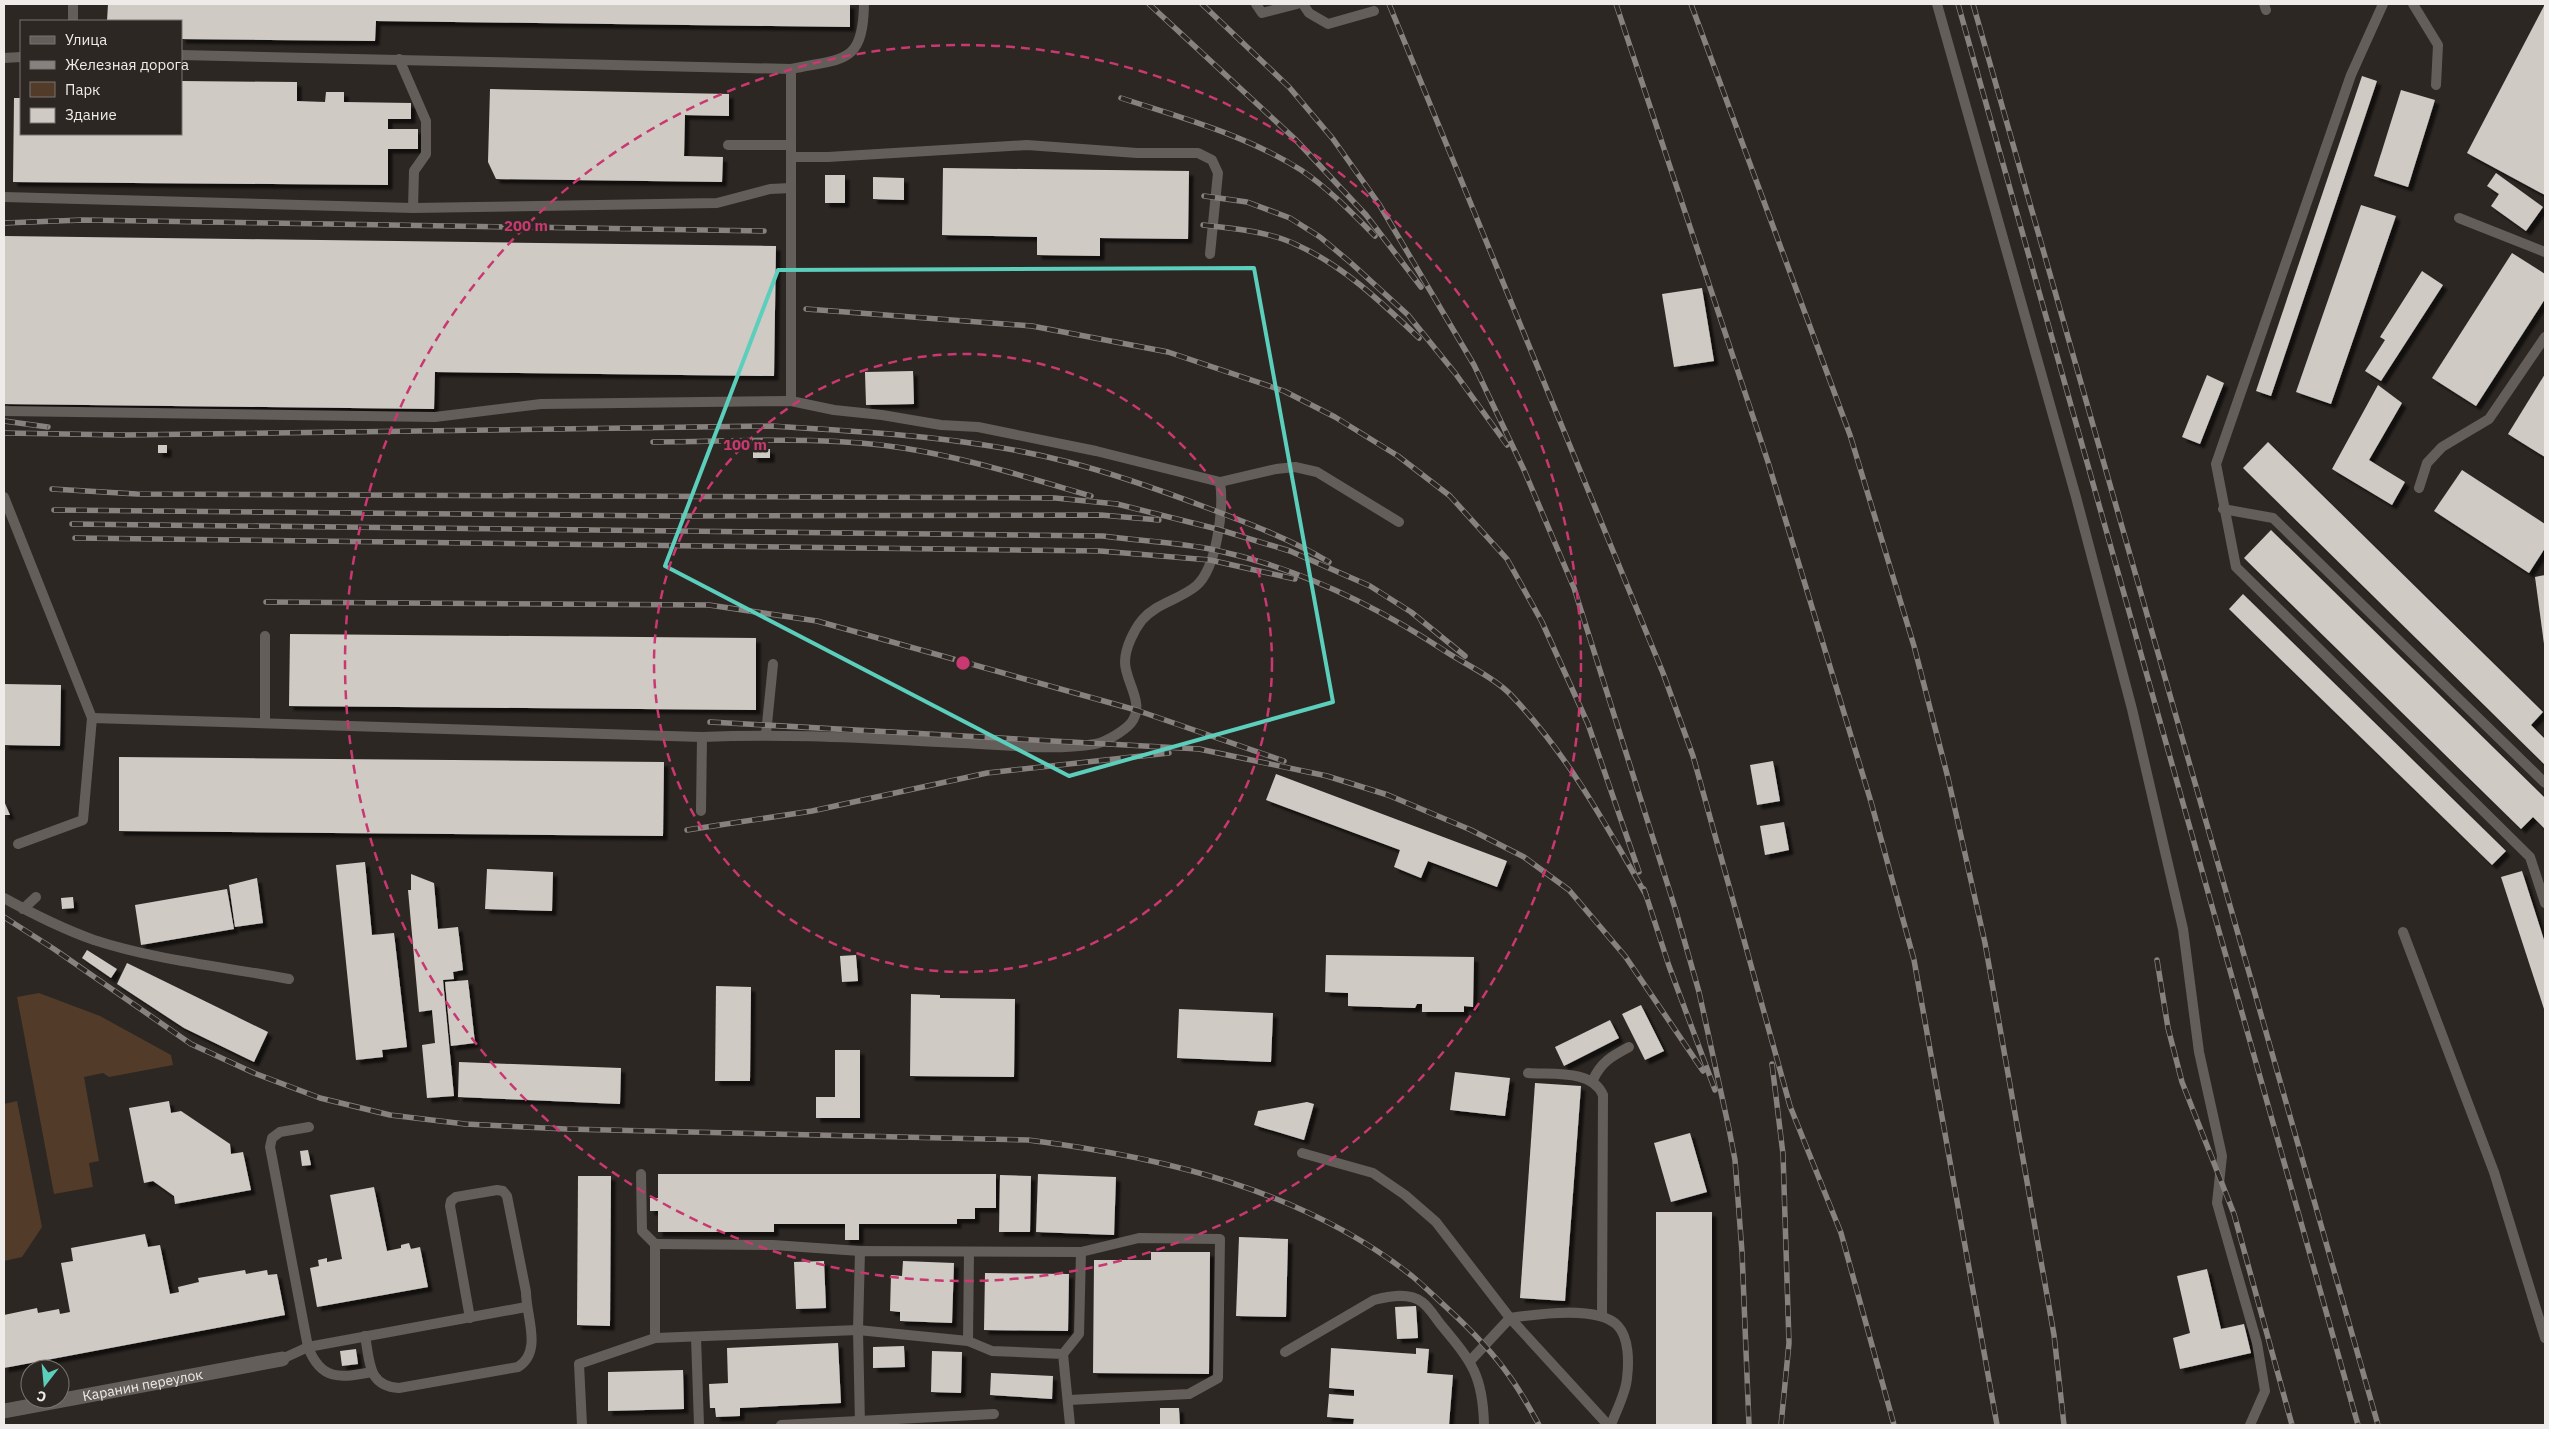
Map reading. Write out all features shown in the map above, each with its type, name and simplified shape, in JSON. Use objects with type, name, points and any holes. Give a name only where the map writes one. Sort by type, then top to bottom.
[{"type":"street","name":"Каранин переулок","points":[[4,1411],[282,1359]]},
{"type":"lane","points":[[73,4],[73,20]]},
{"type":"lane","points":[[182,55],[791,69],[842,58],[856,49],[862,36],[864,4]]},
{"type":"lane","points":[[1256,4],[1262,13],[1297,4]]},
{"type":"lane","points":[[1303,4],[1309,13],[1328,24],[1374,12]]},
{"type":"lane","points":[[1937,4],[2082,516],[2132,709],[2183,929],[2199,1052],[2222,1156],[2217,1203],[2257,1343],[2264,1392],[2250,1425]]},
{"type":"lane","points":[[2384,4],[2351,75],[2216,464],[2224,509],[2236,567],[2530,857],[2545,903]]},
{"type":"lane","points":[[2413,4],[2438,45],[2436,85]]},
{"type":"lane","points":[[4,58],[20,57]]},
{"type":"lane","points":[[399,59],[426,121],[426,154],[414,171],[413,208]]},
{"type":"lane","points":[[791,69],[791,401]]},
{"type":"lane","points":[[728,145],[791,145]]},
{"type":"lane","points":[[791,157],[828,157],[1028,145],[1137,153],[1198,153],[1212,160],[1218,172],[1210,254]]},
{"type":"lane","points":[[4,198],[413,208],[718,203],[770,189],[791,188]]},
{"type":"lane","points":[[2459,218],[2545,252]]},
{"type":"lane","points":[[2419,488],[2426,464],[2442,447],[2489,419],[2545,337]]},
{"type":"lane","points":[[4,412],[435,417],[541,404],[791,401],[834,410],[882,415],[941,425],[978,427],[1096,450],[1220,482],[1276,468],[1295,467],[1317,472],[1399,522]]},
{"type":"lane","points":[[92,718],[702,737],[766,734],[1048,747],[1097,744],[1118,733],[1131,722],[1136,710],[1135,695],[1128,680],[1125,660],[1130,641],[1141,621],[1158,605],[1195,586],[1206,574],[1221,513],[1220,482]]},
{"type":"lane","points":[[4,497],[92,718],[83,820],[18,844]]},
{"type":"lane","points":[[2224,509],[2273,518],[2545,783]]},
{"type":"lane","points":[[265,636],[265,723]]},
{"type":"lane","points":[[766,734],[773,664]]},
{"type":"lane","points":[[701,811],[702,737]]},
{"type":"lane","points":[[4,898],[23,909],[93,939],[127,950],[289,978]]},
{"type":"lane","points":[[23,909],[36,898]]},
{"type":"lane","points":[[2403,932],[2494,1172],[2545,1338]]},
{"type":"lane","points":[[1593,1080],[1598,1068],[1607,1059],[1629,1047]]},
{"type":"lane","points":[[1528,1073],[1582,1077],[1593,1080],[1600,1086],[1603,1095],[1602,1315]]},
{"type":"lane","points":[[309,1127],[280,1132],[272,1138],[270,1147],[308,1347],[316,1363],[331,1375],[343,1378],[372,1372]]},
{"type":"lane","points":[[1302,1154],[1373,1173],[1405,1195],[1436,1222],[1510,1318],[1609,1425],[1627,1380],[1627,1346],[1619,1326],[1602,1315],[1548,1313],[1510,1318],[1471,1360]]},
{"type":"lane","points":[[641,1174],[642,1231],[655,1244],[773,1244],[860,1251],[1081,1252],[1138,1238],[1220,1239],[1218,1378],[1189,1394],[1069,1400]]},
{"type":"lane","points":[[365,1336],[372,1372],[378,1382],[388,1387],[399,1388],[518,1367],[526,1362],[531,1354],[533,1345],[526,1307],[526,1292],[507,1196],[503,1191],[497,1190],[456,1197],[451,1201],[450,1206],[470,1318]]},
{"type":"lane","points":[[655,1244],[655,1338]]},
{"type":"lane","points":[[860,1251],[858,1330],[860,1423]]},
{"type":"lane","points":[[968,1341],[969,1252]]},
{"type":"lane","points":[[1070,1425],[1063,1354],[1079,1334],[1081,1252]]},
{"type":"lane","points":[[1285,1352],[1374,1300],[1388,1296],[1406,1296],[1422,1302],[1471,1360],[1480,1387],[1484,1425]]},
{"type":"lane","points":[[282,1359],[308,1347],[526,1307]]},
{"type":"lane","points":[[582,1425],[579,1364],[655,1338],[858,1330],[968,1341],[992,1351],[1063,1354]]},
{"type":"lane","points":[[696,1337],[699,1425]]},
{"type":"lane","points":[[781,1425],[860,1423],[994,1414]]},
{"type":"highlighted area","points":[[1254,268],[1333,702],[1069,776],[665,566],[778,270]]},
{"type":"green space","points":[[39,993],[100,1016],[171,1055],[173,1065],[109,1077],[103,1073],[84,1077],[99,1161],[89,1163],[93,1187],[54,1194],[17,997]]},
{"type":"green space","points":[[17,1101],[42,1227],[22,1257],[4,1261],[4,1104]]},
{"type":"building","points":[[108,4],[850,4],[850,27],[376,21],[375,41],[182,39],[182,20],[107,20]]},
{"type":"building","points":[[2545,4],[2545,195],[2467,153]]},
{"type":"building","points":[[2362,76],[2377,81],[2271,396],[2256,391]]},
{"type":"building","points":[[182,81],[297,82],[297,101],[325,102],[326,92],[344,92],[344,102],[411,103],[411,119],[388,119],[388,129],[418,129],[418,149],[388,149],[388,185],[13,182],[14,98],[20,98],[20,135],[182,135]]},
{"type":"building","points":[[490,89],[729,94],[729,116],[685,115],[684,156],[723,157],[722,182],[496,179],[488,162]]},
{"type":"building","points":[[2401,90],[2435,100],[2408,187],[2374,176]]},
{"type":"building","points":[[943,168],[1189,171],[1188,239],[1100,238],[1100,256],[1037,255],[1037,237],[942,235]]},
{"type":"building","points":[[2496,173],[2543,207],[2526,231],[2491,206],[2499,194],[2487,186]]},
{"type":"building","points":[[825,175],[845,175],[845,203],[825,203]]},
{"type":"building","points":[[873,177],[904,178],[904,200],[873,199]]},
{"type":"building","points":[[2361,205],[2396,216],[2331,404],[2296,392]]},
{"type":"building","points":[[4,236],[776,246],[774,376],[435,372],[434,409],[4,404]]},
{"type":"building","points":[[2512,253],[2545,274],[2545,299],[2476,406],[2432,378]]},
{"type":"building","points":[[2422,271],[2443,285],[2381,381],[2365,371],[2385,340],[2380,337]]},
{"type":"building","points":[[1702,288],[1714,361],[1674,367],[1662,294]]},
{"type":"building","points":[[913,371],[914,404],[866,405],[865,372]]},
{"type":"building","points":[[2545,374],[2545,457],[2508,434]]},
{"type":"building","points":[[2207,375],[2224,383],[2200,444],[2182,437]]},
{"type":"building","points":[[2378,385],[2402,403],[2369,460],[2405,482],[2392,505],[2332,469]]},
{"type":"building","points":[[2268,442],[2543,712],[2531,725],[2545,739],[2545,765],[2243,468]]},
{"type":"building","points":[[158,445],[167,445],[167,453],[158,453]]},
{"type":"building","points":[[753,449],[770,449],[770,458],[753,458]]},
{"type":"building","points":[[2462,470],[2545,524],[2545,548],[2529,573],[2434,511]]},
{"type":"building","points":[[2271,530],[2545,798],[2545,829],[2533,817],[2521,829],[2244,558]]},
{"type":"building","points":[[2545,575],[2545,644],[2544,644],[2535,577]]},
{"type":"building","points":[[2243,594],[2506,851],[2492,865],[2229,609]]},
{"type":"building","points":[[290,634],[756,638],[756,710],[289,706]]},
{"type":"building","points":[[4,684],[61,685],[60,746],[4,745]]},
{"type":"building","points":[[119,757],[664,762],[663,836],[119,831]]},
{"type":"building","points":[[1773,761],[1780,801],[1757,805],[1750,765]]},
{"type":"building","points":[[1276,774],[1507,861],[1497,887],[1428,861],[1421,878],[1394,867],[1400,850],[1266,800]]},
{"type":"building","points":[[4,801],[10,815],[4,815]]},
{"type":"building","points":[[1784,822],[1789,850],[1765,855],[1760,826]]},
{"type":"building","points":[[365,862],[372,935],[394,933],[407,1047],[382,1050],[383,1057],[356,1060],[336,865]]},
{"type":"building","points":[[487,869],[553,872],[552,911],[485,909]]},
{"type":"building","points":[[2522,871],[2545,943],[2545,1012],[2501,877]]},
{"type":"building","points":[[411,874],[434,883],[438,929],[458,927],[463,970],[453,972],[454,979],[443,980],[454,1096],[427,1098],[422,1045],[435,1043],[432,1010],[419,1012],[408,890],[411,890]]},
{"type":"building","points":[[257,878],[263,923],[235,927],[229,885]]},
{"type":"building","points":[[227,889],[234,929],[141,945],[135,905]]},
{"type":"building","points":[[73,897],[74,908],[62,909],[61,898]]},
{"type":"building","points":[[87,950],[117,969],[111,978],[82,958]]},
{"type":"building","points":[[856,955],[858,981],[842,982],[840,956]]},
{"type":"building","points":[[1326,955],[1474,957],[1473,1007],[1464,1006],[1464,1012],[1422,1012],[1422,1004],[1417,1004],[1415,1008],[1348,1006],[1348,993],[1325,992]]},
{"type":"building","points":[[127,963],[268,1032],[254,1062],[184,1028],[117,984]]},
{"type":"building","points":[[468,980],[475,1043],[451,1046],[445,982]]},
{"type":"building","points":[[716,986],[751,987],[750,1081],[715,1081]]},
{"type":"building","points":[[911,994],[940,995],[940,998],[1015,999],[1014,1077],[910,1076]]},
{"type":"building","points":[[1641,1005],[1664,1051],[1645,1060],[1622,1014]]},
{"type":"building","points":[[1179,1009],[1273,1013],[1271,1062],[1177,1058]]},
{"type":"building","points":[[1610,1020],[1619,1038],[1564,1066],[1555,1047]]},
{"type":"building","points":[[835,1050],[860,1050],[860,1118],[816,1118],[816,1097],[835,1097]]},
{"type":"building","points":[[459,1062],[621,1068],[620,1104],[458,1097]]},
{"type":"building","points":[[1455,1072],[1510,1078],[1505,1116],[1450,1110]]},
{"type":"building","points":[[1535,1083],[1581,1086],[1565,1301],[1520,1298]]},
{"type":"building","points":[[169,1101],[171,1113],[181,1111],[230,1144],[231,1154],[243,1152],[251,1190],[175,1204],[174,1196],[153,1181],[144,1183],[129,1108]]},
{"type":"building","points":[[1307,1102],[1314,1104],[1304,1140],[1254,1125],[1258,1111]]},
{"type":"building","points":[[1690,1133],[1707,1192],[1671,1202],[1654,1143]]},
{"type":"building","points":[[308,1150],[311,1165],[302,1166],[300,1151]]},
{"type":"building","points":[[658,1174],[996,1174],[996,1208],[975,1208],[975,1219],[957,1219],[957,1224],[859,1224],[859,1240],[845,1240],[845,1224],[774,1224],[774,1232],[658,1232],[658,1211],[650,1211],[650,1198],[658,1198]]},
{"type":"building","points":[[1038,1174],[1116,1177],[1114,1235],[1036,1232]]},
{"type":"building","points":[[1000,1175],[1031,1176],[1030,1232],[999,1232]]},
{"type":"building","points":[[578,1176],[611,1176],[610,1326],[577,1325]]},
{"type":"building","points":[[374,1187],[387,1251],[401,1248],[401,1245],[409,1243],[411,1249],[420,1247],[428,1287],[317,1307],[310,1268],[319,1266],[318,1260],[327,1258],[327,1262],[342,1259],[330,1195]]},
{"type":"building","points":[[1656,1212],[1712,1212],[1712,1425],[1656,1425]]},
{"type":"building","points":[[145,1234],[148,1247],[160,1245],[170,1294],[179,1292],[178,1287],[199,1282],[198,1278],[245,1270],[246,1274],[267,1270],[268,1275],[277,1274],[285,1315],[52,1359],[20,1359],[20,1365],[4,1368],[4,1315],[37,1308],[38,1313],[59,1309],[60,1314],[70,1312],[61,1263],[73,1261],[71,1248]]},
{"type":"building","points":[[1239,1237],[1288,1239],[1286,1317],[1236,1316]]},
{"type":"building","points":[[1151,1252],[1210,1252],[1209,1374],[1093,1373],[1094,1260],[1151,1260]]},
{"type":"building","points":[[824,1261],[826,1308],[796,1309],[794,1262]]},
{"type":"building","points":[[903,1261],[954,1263],[952,1323],[900,1321],[900,1312],[890,1311],[891,1275],[902,1276]]},
{"type":"building","points":[[2207,1269],[2221,1329],[2244,1324],[2251,1353],[2180,1369],[2173,1338],[2190,1333],[2177,1276]]},
{"type":"building","points":[[985,1273],[1069,1274],[1068,1331],[984,1330]]},
{"type":"building","points":[[1416,1306],[1418,1338],[1397,1339],[1395,1307]]},
{"type":"building","points":[[838,1343],[841,1403],[740,1408],[740,1416],[716,1417],[715,1408],[710,1408],[709,1384],[728,1383],[727,1348]]},
{"type":"building","points":[[904,1346],[905,1367],[873,1368],[873,1347]]},
{"type":"building","points":[[1331,1348],[1416,1354],[1416,1348],[1429,1349],[1427,1373],[1453,1375],[1449,1425],[1353,1425],[1354,1419],[1327,1417],[1329,1394],[1354,1396],[1354,1390],[1329,1388]]},
{"type":"building","points":[[356,1349],[358,1364],[342,1366],[340,1351]]},
{"type":"building","points":[[932,1351],[962,1352],[961,1393],[931,1392]]},
{"type":"building","points":[[683,1370],[684,1409],[608,1411],[608,1372]]},
{"type":"building","points":[[991,1373],[1053,1376],[1052,1399],[990,1395]]},
{"type":"building","points":[[1160,1408],[1179,1408],[1180,1425],[1160,1425]]},
{"type":"railway","points":[[1149,4],[1295,139],[1366,215],[1421,287]]},
{"type":"railway","points":[[1202,4],[1289,87],[1333,139],[1379,204],[1474,365],[1524,470],[1574,588],[1675,908],[1699,992],[1729,1129],[1735,1160],[1742,1252],[1749,1425]]},
{"type":"railway","points":[[1389,4],[1663,673],[1693,756],[1790,1106],[1841,1233],[1894,1425]]},
{"type":"railway","points":[[1616,4],[1768,462],[1871,802],[1914,960],[1997,1425]]},
{"type":"railway","points":[[1691,4],[1850,435],[1914,646],[1948,778],[1985,943],[2054,1335],[2064,1425]]},
{"type":"railway","points":[[1958,4],[2358,1425]]},
{"type":"railway","points":[[1973,4],[2378,1425]]},
{"type":"railway","points":[[1121,98],[1213,128],[1280,158],[1301,170],[1321,185],[1375,236]]},
{"type":"railway","points":[[1204,196],[1247,202],[1290,218],[1320,237],[1408,315],[1455,373],[1507,445]]},
{"type":"railway","points":[[4,223],[83,220],[764,231]]},
{"type":"railway","points":[[1203,225],[1251,231],[1286,240],[1297,245],[1331,263],[1362,286],[1419,338]]},
{"type":"railway","points":[[806,309],[1032,326],[1168,352],[1284,391],[1335,417],[1398,456],[1450,496],[1507,559],[1542,622],[1588,724],[1639,872]]},
{"type":"railway","points":[[4,421],[48,427]]},
{"type":"railway","points":[[4,433],[124,435],[772,426],[921,437],[958,441],[1032,454],[1103,472],[1171,494],[1253,525],[1329,562]]},
{"type":"railway","points":[[653,442],[810,440],[873,444],[951,457],[1091,496]]},
{"type":"railway","points":[[52,489],[137,494],[1055,498],[1117,504],[1217,529],[1290,551],[1370,586],[1411,612],[1465,656]]},
{"type":"railway","points":[[54,510],[670,516],[1101,515],[1159,520]]},
{"type":"railway","points":[[72,524],[1103,536],[1173,543],[1215,550],[1277,567],[1336,591],[1393,620],[1498,683],[1531,718],[1568,766],[1600,816],[1646,895]]},
{"type":"railway","points":[[75,538],[1100,551],[1210,560],[1295,579]]},
{"type":"railway","points":[[266,602],[709,605],[817,621],[1136,710],[1284,761]]},
{"type":"railway","points":[[710,722],[1199,749],[1327,776],[1388,795],[1471,830],[1524,857],[1569,890],[1625,956],[1703,1071]]},
{"type":"railway","points":[[687,830],[812,811],[987,773],[1169,753]]},
{"type":"railway","points":[[1644,889],[1669,966],[1715,1090]]},
{"type":"railway","points":[[4,917],[54,949],[191,1044],[254,1073],[320,1098],[390,1115],[465,1124],[566,1129],[1028,1140],[1130,1156],[1230,1182],[1278,1200],[1325,1221],[1370,1246],[1412,1276],[1488,1349],[1514,1383],[1539,1425]]},
{"type":"railway","points":[[2157,960],[2168,1028],[2182,1082],[2234,1214],[2292,1425]]},
{"type":"railway","points":[[1772,1064],[1783,1154],[1789,1343],[1781,1425]]}]
